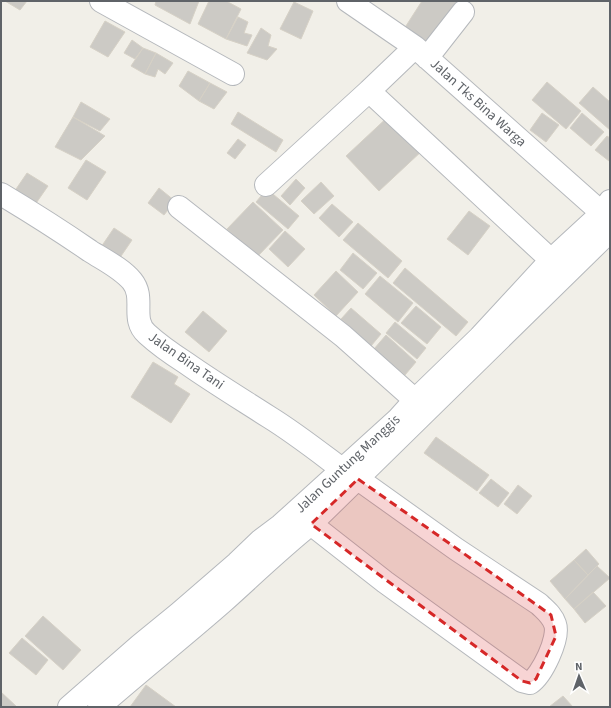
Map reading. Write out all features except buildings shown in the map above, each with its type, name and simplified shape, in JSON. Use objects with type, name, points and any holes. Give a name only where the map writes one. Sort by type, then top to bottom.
[{"type":"street","points":[[101,1],[233,74]]},
{"type":"street","name":"Jalan Tks Bina Warga","points":[[348,1],[421,52],[607,215]]},
{"type":"street","points":[[266,185],[369,91],[421,52],[463,12]]},
{"type":"street","points":[[369,91],[551,260]]},
{"type":"street","name":"Jalan Bina Tani","points":[[1,194],[122,272],[137,287],[139,294],[138,317],[140,325],[145,333],[189,365],[294,434],[456,549],[539,604],[551,615],[555,626],[556,636],[544,665],[536,679],[530,683],[522,681],[426,612],[311,524]]},
{"type":"street","points":[[179,207],[343,336],[416,400]]},
{"type":"street","name":"Jalan Guntung Manggis","points":[[99,707],[224,601],[311,524],[350,475],[416,400],[480,337],[551,260],[607,215]]},
{"type":"street","name":"Jalan Guntung Manggis","points":[[69,707],[237,563],[261,540],[350,475],[607,215]]},
{"type":"highlighted area","points":[[358,479],[551,615],[556,636],[536,679],[530,683],[522,681],[311,524]]}]
